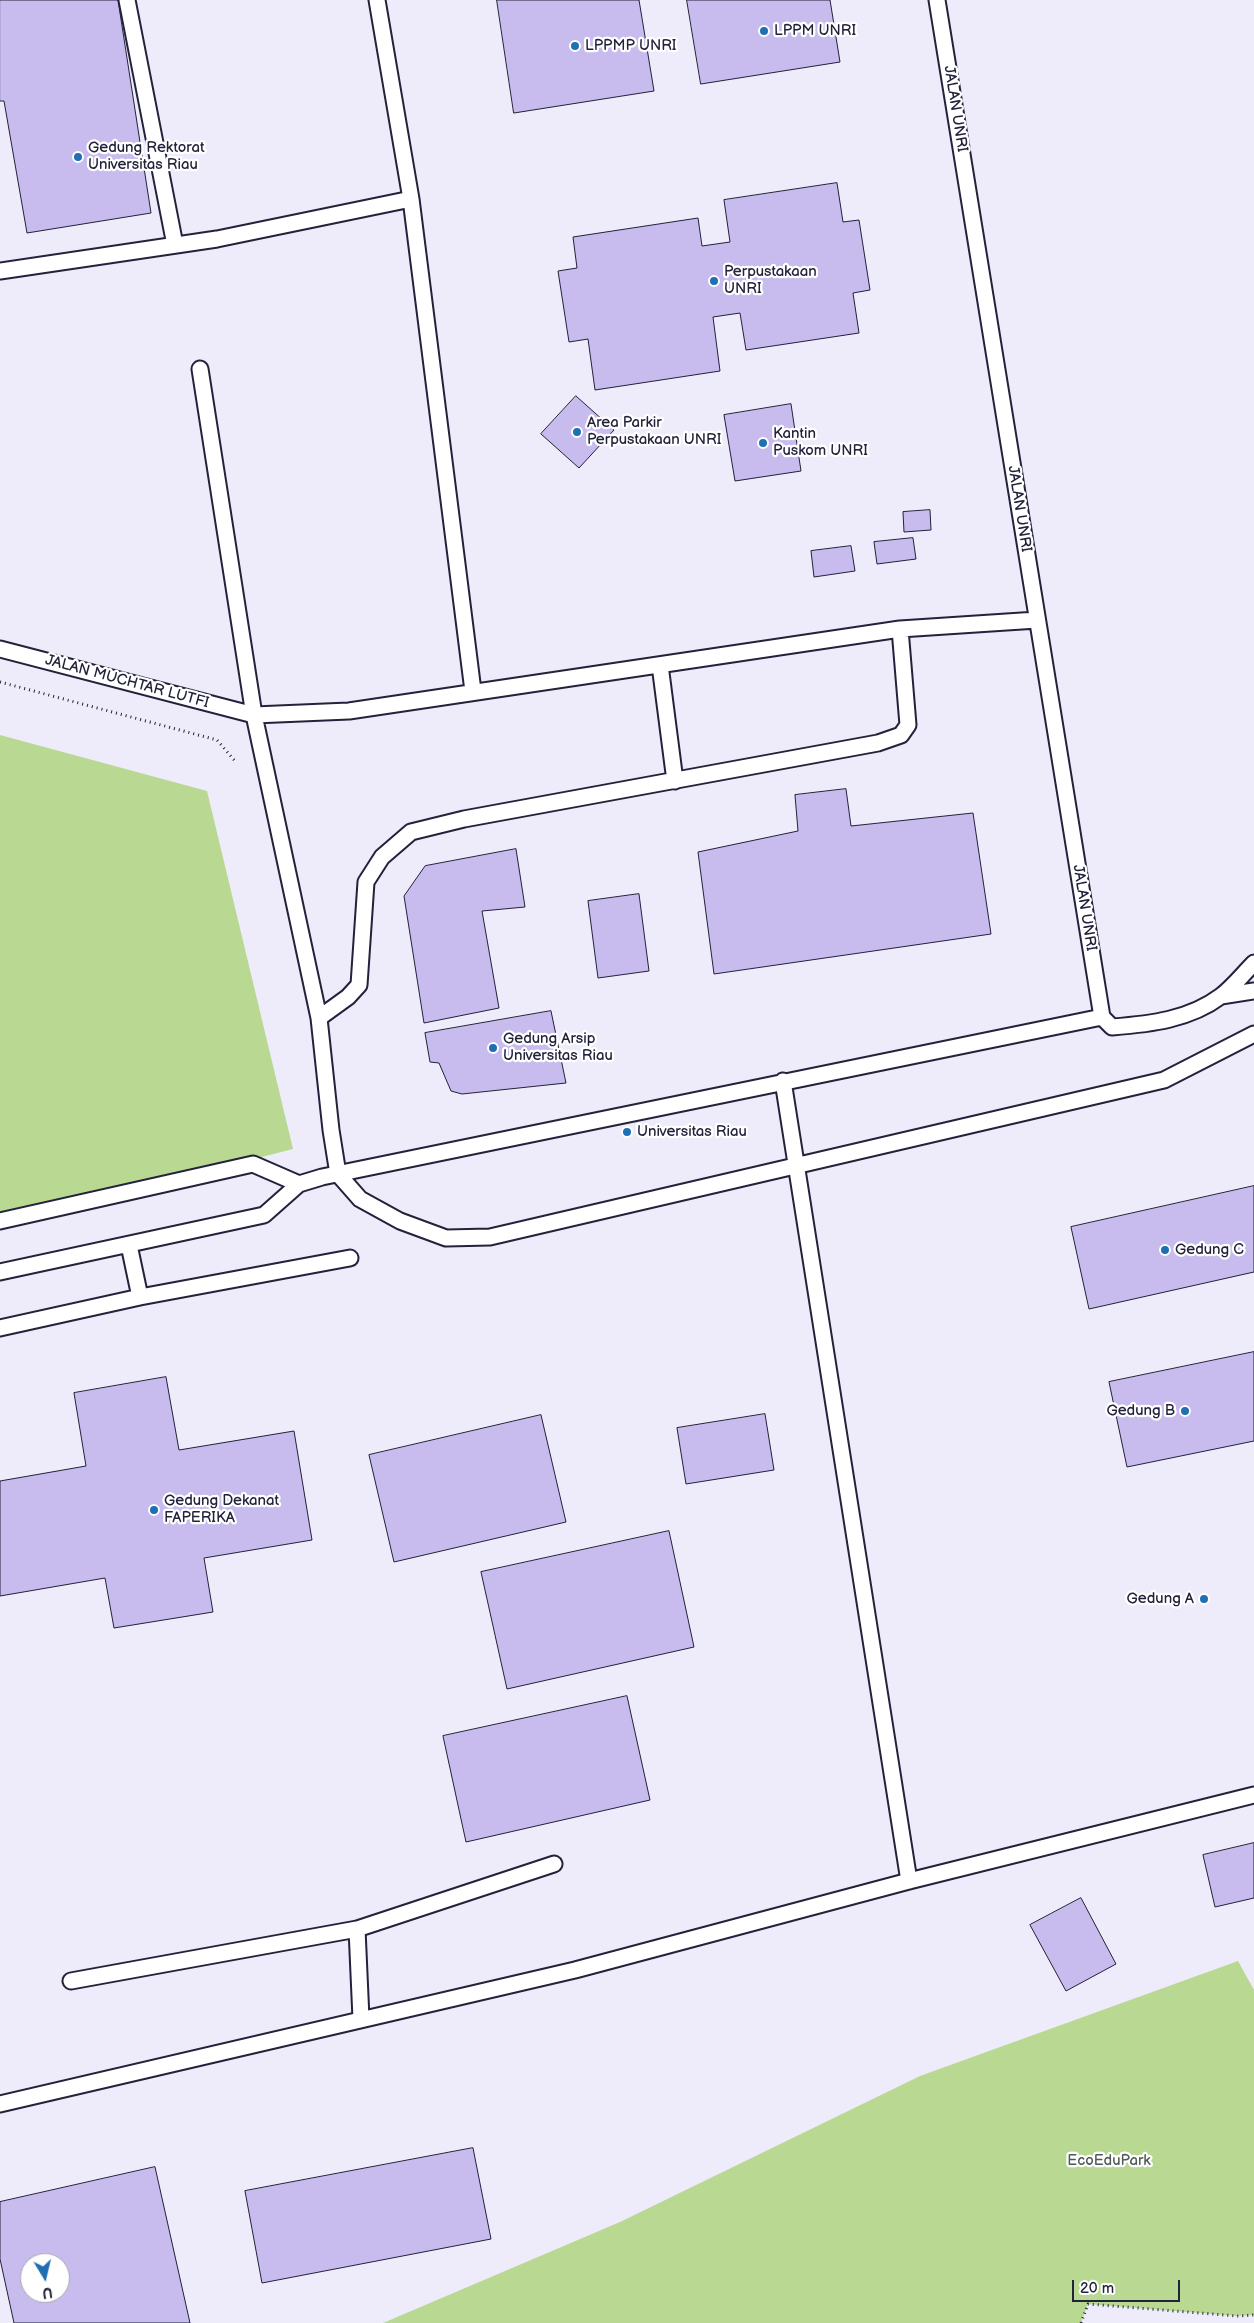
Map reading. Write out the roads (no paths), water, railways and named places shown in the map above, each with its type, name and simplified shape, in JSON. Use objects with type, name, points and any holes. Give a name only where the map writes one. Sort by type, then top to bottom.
[{"type":"lane","points":[[127,0],[175,245]]},
{"type":"lane","points":[[377,0],[412,199],[473,692]]},
{"type":"lane","name":"JALAN UNRI","points":[[937,0],[1102,1017]]},
{"type":"lane","points":[[0,271],[175,245],[412,199]]},
{"type":"lane","points":[[200,369],[254,715],[319,1018],[331,1130],[338,1174],[360,1199],[400,1220],[446,1238],[490,1237],[1164,1080],[1254,1034]]},
{"type":"lane","name":"JALAN MUCHTAR LUTFI","points":[[0,649],[254,715],[349,711],[900,629],[1037,620]]},
{"type":"lane","points":[[319,1018],[348,997],[359,985],[366,882],[382,857],[411,832],[464,819],[878,743],[901,735],[908,725],[900,629]]},
{"type":"lane","points":[[660,666],[676,781]]},
{"type":"lane","points":[[0,1272],[264,1215],[298,1184],[338,1174],[782,1081],[1102,1017],[1112,1027],[1140,1025],[1189,1015],[1221,996],[1254,963]]},
{"type":"lane","points":[[1221,996],[1254,991]]},
{"type":"lane","points":[[782,1081],[909,1881]]},
{"type":"lane","points":[[0,1221],[254,1164],[298,1184]]},
{"type":"lane","points":[[129,1245],[140,1297]]},
{"type":"lane","points":[[0,1328],[140,1297],[350,1258]]},
{"type":"lane","points":[[0,2104],[575,1970],[909,1881],[1254,1796]]},
{"type":"lane","points":[[71,1981],[357,1929],[554,1864]]},
{"type":"lane","points":[[357,1929],[362,2019]]},
{"type":"place","name":"LPPM UNRI","points":[[764,31]]},
{"type":"place","name":"LPPMP UNRI","points":[[575,46]]},
{"type":"place","name":"Gedung Rektorat Universitas Riau","points":[[78,157]]},
{"type":"place","name":"Perpustakaan UNRI","points":[[714,281]]},
{"type":"place","name":"Area Parkir Perpustakaan UNRI","points":[[577,432]]},
{"type":"place","name":"Kantin Puskom UNRI","points":[[763,443]]},
{"type":"place","name":"Gedung Arsip Universitas Riau","points":[[493,1048]]},
{"type":"place","name":"Universitas Riau","points":[[627,1132]]},
{"type":"place","name":"Gedung C","points":[[1165,1250]]},
{"type":"place","name":"Gedung B","points":[[1185,1411]]},
{"type":"place","name":"Gedung Dekanat FAPERIKA","points":[[154,1510]]},
{"type":"place","name":"Gedung A","points":[[1204,1599]]},
{"type":"park label","name":"EcoEduPark","points":[[1109,2161]]}]
